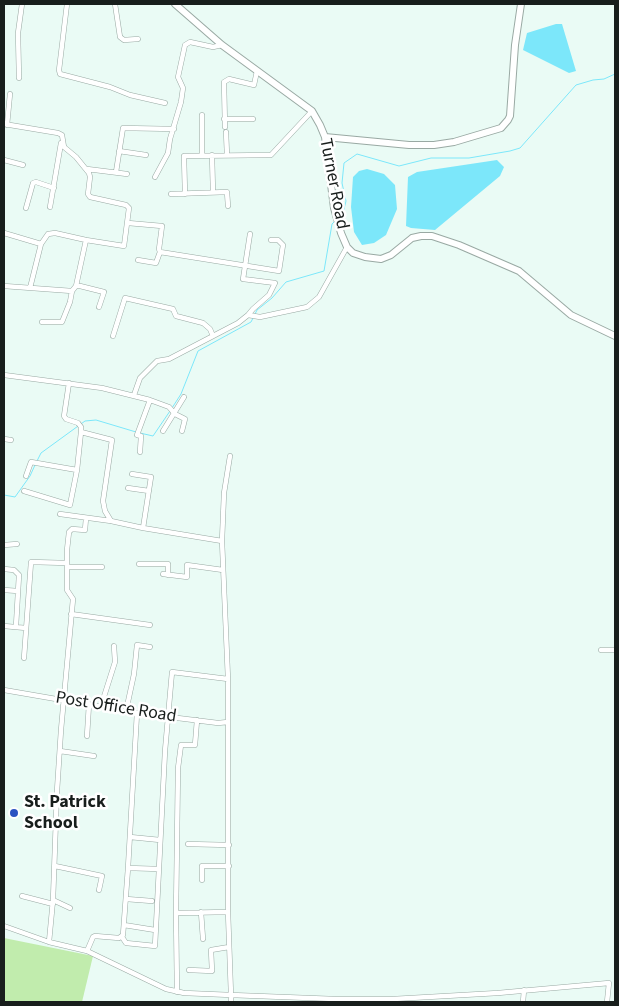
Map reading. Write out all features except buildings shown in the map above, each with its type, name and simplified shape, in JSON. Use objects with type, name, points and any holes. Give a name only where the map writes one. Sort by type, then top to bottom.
[{"type":"main road","name":"Turner Road","points":[[175,4],[222,45],[312,111],[325,137],[334,208],[341,233],[347,247],[353,253],[381,259],[391,255],[412,238],[421,236],[432,236],[459,244],[519,271],[571,315],[615,336]]},
{"type":"main road","points":[[325,137],[409,145],[434,145],[454,142],[505,125],[510,116],[520,4]]},
{"type":"street","points":[[19,78],[18,33],[22,4]]},
{"type":"street","points":[[67,4],[60,74],[110,87],[130,95],[165,103]]},
{"type":"street","points":[[115,4],[120,37],[124,40],[138,39]]},
{"type":"street","points":[[155,177],[168,153],[174,129],[183,88],[178,77],[185,45],[190,42],[213,47],[222,45]]},
{"type":"street","points":[[227,156],[224,82],[229,79],[254,85],[257,71]]},
{"type":"street","points":[[10,94],[5,124],[62,135],[50,207]]},
{"type":"street","points":[[185,194],[184,156],[271,155],[312,111]]},
{"type":"street","points":[[202,115],[202,156]]},
{"type":"street","points":[[224,119],[253,119]]},
{"type":"street","points":[[116,172],[123,128],[174,129]]},
{"type":"street","points":[[30,288],[41,244],[50,233],[124,246],[128,223],[128,205],[90,197],[88,194],[90,177],[87,169],[64,147],[62,142]]},
{"type":"street","points":[[119,151],[146,155]]},
{"type":"street","points":[[212,156],[213,192]]},
{"type":"street","points":[[4,160],[23,165]]},
{"type":"street","points":[[87,169],[127,174]]},
{"type":"street","points":[[26,208],[33,183],[36,182],[54,188]]},
{"type":"street","points":[[171,194],[227,192],[228,206]]},
{"type":"street","points":[[128,223],[162,226],[160,252],[156,263],[138,260]]},
{"type":"street","points":[[4,233],[41,244]]},
{"type":"street","points":[[250,234],[243,279],[275,284],[269,295],[253,309],[252,316]]},
{"type":"street","points":[[42,322],[62,322],[72,291],[76,286],[86,240]]},
{"type":"street","points":[[160,252],[279,271],[283,245],[278,240],[271,240]]},
{"type":"street","points":[[134,395],[140,378],[155,362],[168,360],[252,316],[293,311],[307,307],[318,297],[347,247]]},
{"type":"street","points":[[4,286],[72,291]]},
{"type":"street","points":[[76,286],[104,292],[99,307]]},
{"type":"street","points":[[113,336],[124,298],[173,309],[176,316],[203,323],[210,329],[213,336]]},
{"type":"street","points":[[4,374],[102,388],[150,400],[172,409],[185,419],[182,431]]},
{"type":"street","points":[[69,383],[64,416],[66,419],[112,440],[103,501],[111,521]]},
{"type":"street","points":[[163,431],[172,409],[184,397]]},
{"type":"street","points":[[140,452],[141,436],[138,432],[150,400]]},
{"type":"street","points":[[24,491],[70,505],[77,470],[80,427]]},
{"type":"street","points":[[4,439],[11,440]]},
{"type":"street","points":[[230,456],[224,494],[222,541],[228,679],[228,912],[231,1002]]},
{"type":"street","points":[[26,476],[31,462],[77,470]]},
{"type":"street","points":[[132,474],[150,477],[143,528]]},
{"type":"street","points":[[128,488],[148,491]]},
{"type":"street","points":[[60,514],[222,541]]},
{"type":"street","points":[[49,942],[53,902],[60,751],[70,614],[73,598],[67,590],[68,532],[72,529],[85,530],[86,518]]},
{"type":"street","points":[[4,546],[17,544]]},
{"type":"street","points":[[24,658],[31,562],[102,567]]},
{"type":"street","points":[[138,564],[168,564],[165,574],[188,577],[187,565],[223,570]]},
{"type":"street","points":[[4,570],[17,572],[19,575],[16,626]]},
{"type":"street","points":[[4,590],[18,592]]},
{"type":"street","points":[[70,614],[150,626]]},
{"type":"street","points":[[4,626],[26,628]]},
{"type":"street","points":[[126,711],[134,674],[137,645],[150,647]]},
{"type":"street","points":[[101,706],[115,662],[114,646]]},
{"type":"street","points":[[601,650],[615,650]]},
{"type":"street","points":[[137,713],[126,899],[122,936],[126,943],[155,946],[167,716],[172,672],[228,679]]},
{"type":"street","name":"Post Office Road","points":[[4,690],[137,713],[228,722]]},
{"type":"street","points":[[87,736],[89,704]]},
{"type":"street","points":[[177,992],[178,768],[181,745],[195,745],[197,720]]},
{"type":"street","points":[[60,751],[94,756]]},
{"type":"street","points":[[130,838],[160,840]]},
{"type":"street","points":[[188,844],[229,845]]},
{"type":"street","points":[[55,866],[102,876],[99,890]]},
{"type":"street","points":[[202,880],[202,866],[229,866]]},
{"type":"street","points":[[128,868],[159,869]]},
{"type":"street","points":[[22,896],[53,902],[70,908]]},
{"type":"street","points":[[126,899],[152,901]]},
{"type":"street","points":[[201,912],[203,939]]},
{"type":"street","points":[[176,913],[228,912]]},
{"type":"street","points":[[124,925],[156,930]]},
{"type":"street","points":[[4,926],[49,942],[88,951],[166,989],[177,992],[335,1001],[393,1000],[609,982],[607,1002]]},
{"type":"street","points":[[88,951],[95,936],[119,938],[122,936]]},
{"type":"street","points":[[189,970],[212,972],[211,950],[229,948]]},
{"type":"street","points":[[523,1002],[524,990]]},
{"type":"green space","points":[[4,938],[93,956],[82,1002],[4,1002]]},
{"type":"water","points":[[562,24],[576,71],[569,73],[523,50],[527,33]]},
{"type":"water","points":[[497,160],[504,167],[500,176],[435,230],[406,226],[408,177],[417,172]]},
{"type":"water","points":[[367,169],[384,174],[395,185],[397,209],[386,235],[374,243],[362,245],[354,232],[351,207],[353,177],[359,171]]},
{"type":"waterway","points":[[340,217],[346,201],[342,183],[344,163],[357,154],[399,166],[431,158],[469,158],[520,148],[576,85],[604,79],[615,74]]},
{"type":"waterway","points":[[172,408],[181,394],[198,351],[251,322],[257,310],[272,298],[286,282],[324,271],[332,224],[335,221]]},
{"type":"waterway","points":[[140,433],[153,436],[170,411]]},
{"type":"waterway","points":[[37,461],[41,453],[85,421],[96,420],[136,432]]},
{"type":"waterway","points":[[4,495],[15,497],[30,476],[35,465]]},
{"type":"place","name":"St. Patrick School","points":[[14,813]]}]
